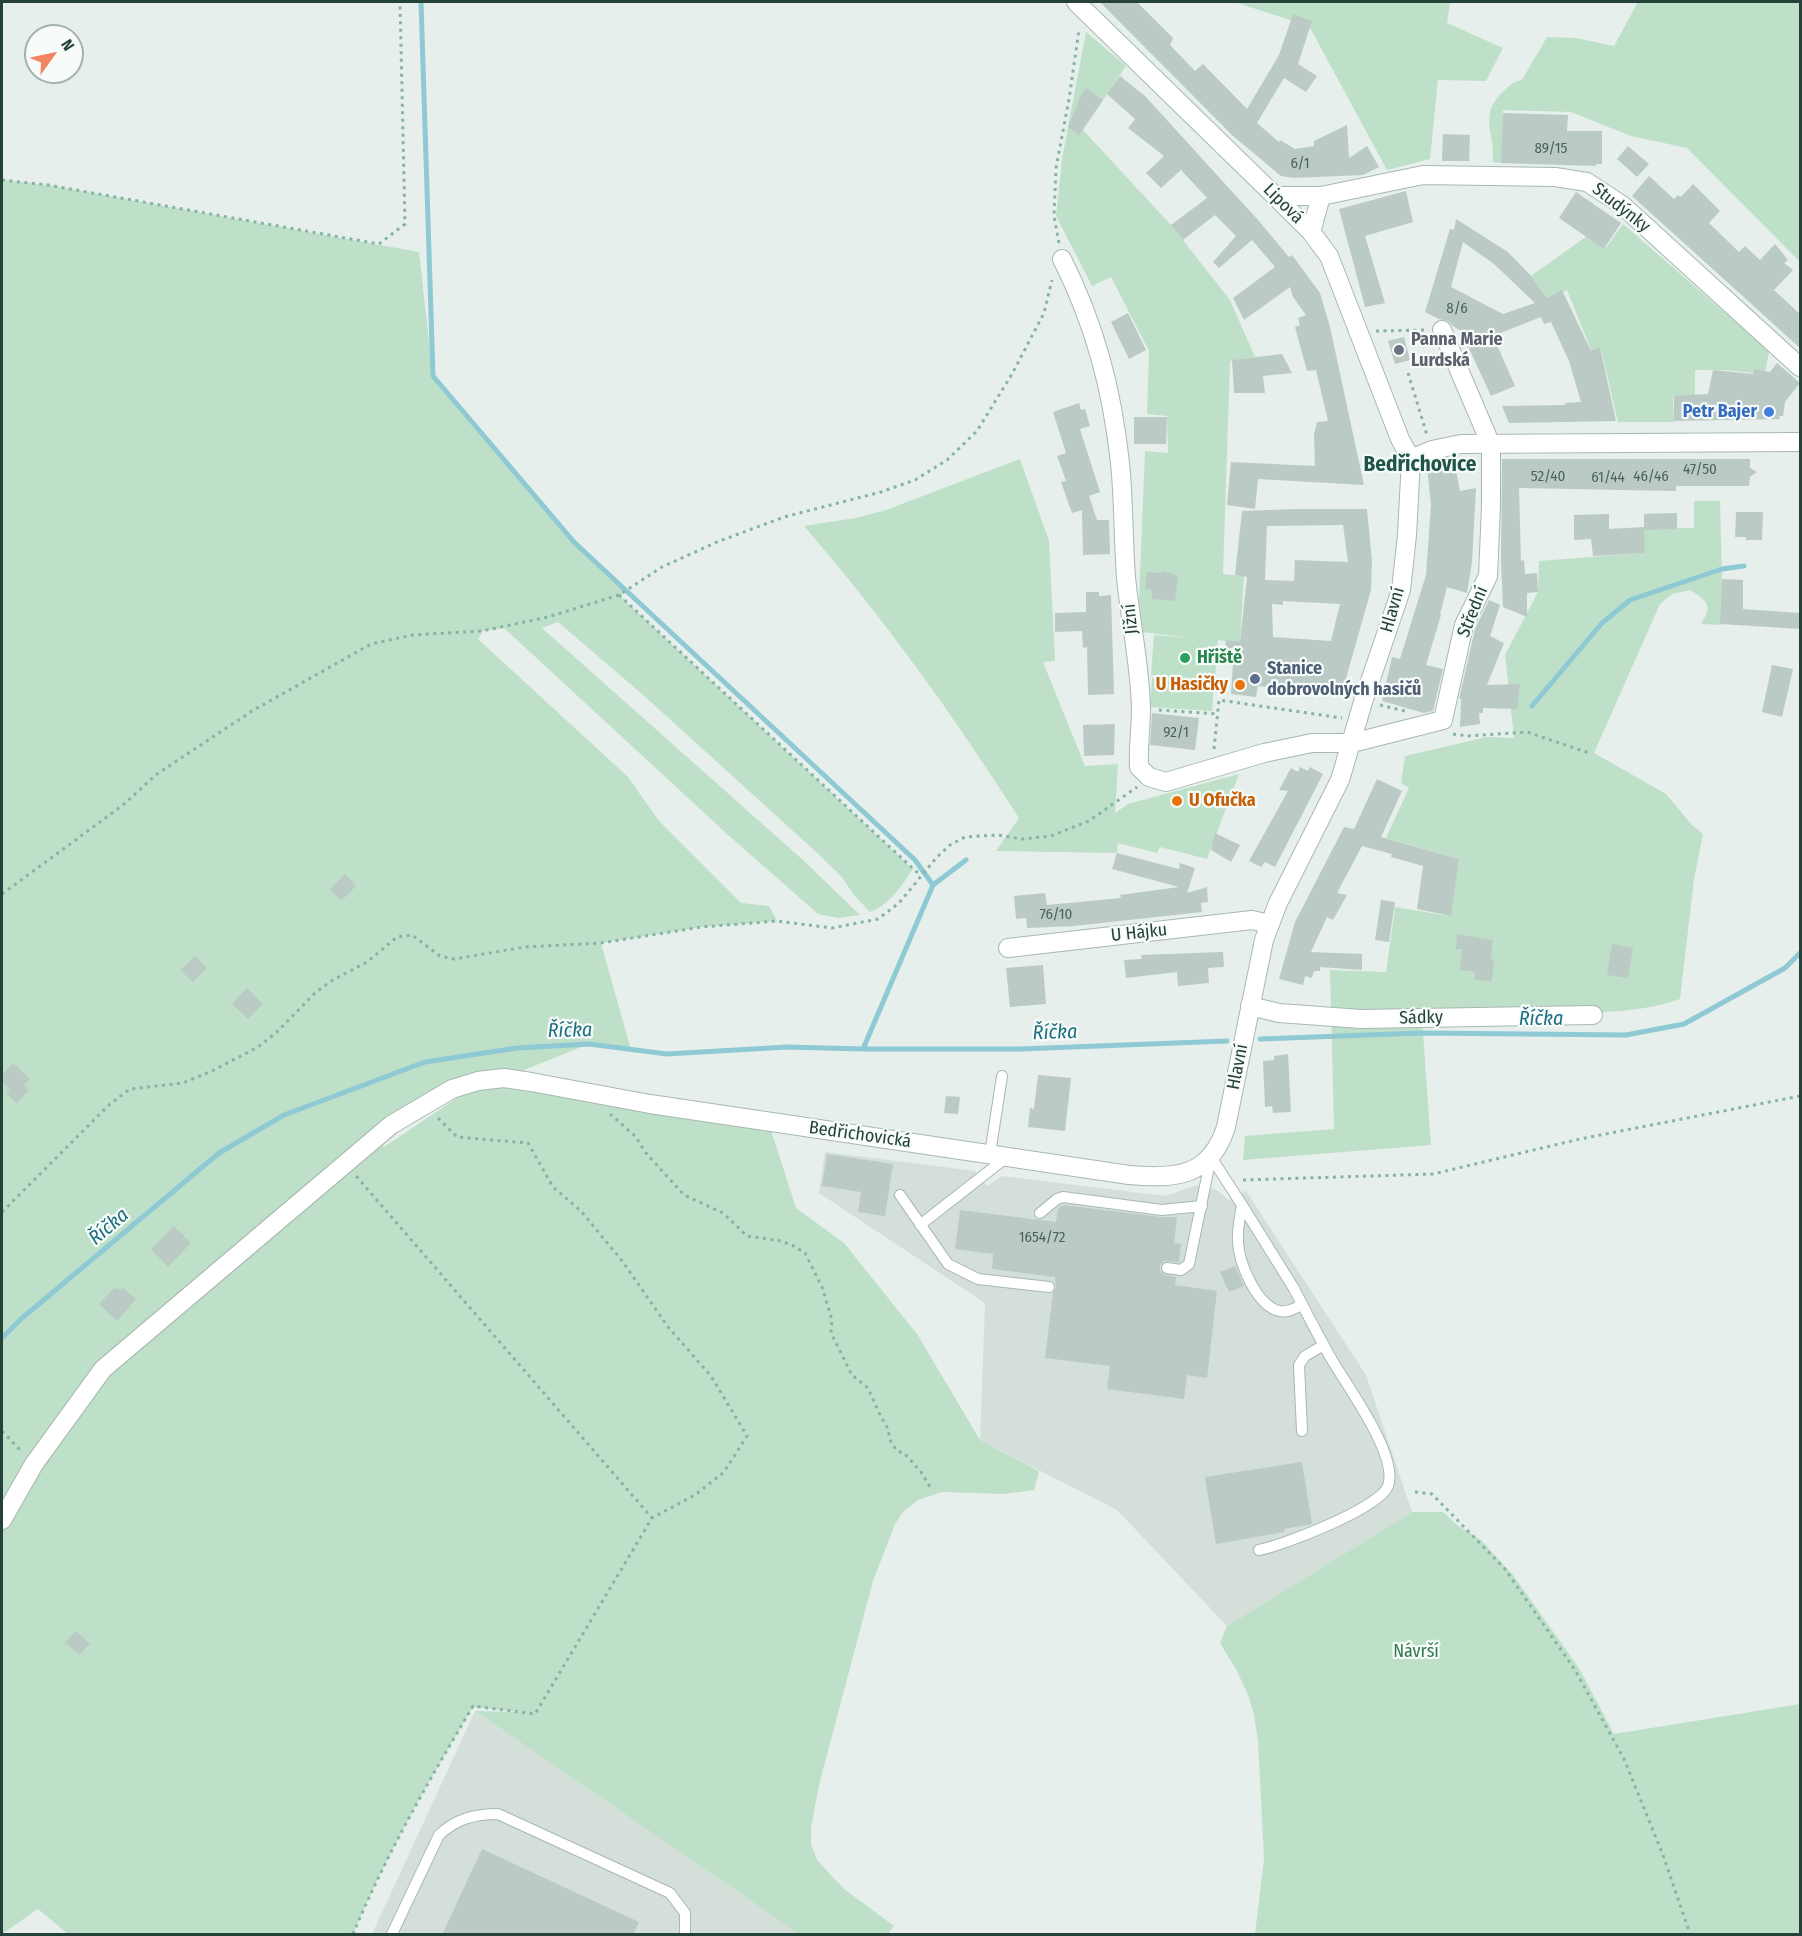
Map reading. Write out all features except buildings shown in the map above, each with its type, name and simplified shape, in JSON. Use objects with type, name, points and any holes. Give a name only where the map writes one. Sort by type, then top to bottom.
[{"type":"street","name":"Lipová","points":[[1081,5],[1311,232],[1329,256],[1400,439],[1411,459]]},
{"type":"street","name":"Studýnky","points":[[1275,196],[1321,196],[1423,175],[1555,177],[1587,182],[1622,205],[1800,367]]},
{"type":"street","points":[[1311,232],[1321,196]]},
{"type":"street","name":"Jižní","points":[[1062,259],[1080,296],[1096,338],[1108,382],[1120,464],[1126,575],[1141,709],[1139,767],[1149,777]]},
{"type":"street","points":[[1442,330],[1491,445]]},
{"type":"street","points":[[1411,459],[1432,450],[1461,444],[1800,442]]},
{"type":"street","name":"Střední","points":[[1443,720],[1464,625],[1488,576],[1491,445]]},
{"type":"street","name":"Hlavní","points":[[1211,1157],[1226,1127],[1260,953],[1269,924],[1292,873],[1340,780],[1363,702],[1401,590],[1411,459]]},
{"type":"street","points":[[1149,777],[1166,782],[1264,753],[1312,743],[1352,743],[1443,720]]},
{"type":"street","name":"U Hájku","points":[[1008,948],[1252,920],[1269,924]]},
{"type":"street","name":"Sádky","points":[[1250,1006],[1279,1013],[1361,1019],[1593,1015]]},
{"type":"street","name":"Bedřichovická","points":[[2,1520],[34,1464],[103,1369],[391,1125],[452,1089],[478,1081],[504,1078],[588,1094],[1129,1175],[1166,1177],[1192,1171],[1211,1157]]},
{"type":"lane","points":[[920,1226],[999,1156],[1002,1076]]},
{"type":"lane","points":[[1211,1157],[1355,1396],[1376,1435],[1389,1468],[1389,1484],[1381,1497],[1365,1507],[1284,1544],[1259,1550]]},
{"type":"lane","points":[[1167,1268],[1181,1270],[1189,1264],[1211,1157]]},
{"type":"lane","points":[[900,1195],[945,1261],[974,1278],[985,1281],[1048,1287]]},
{"type":"lane","points":[[1040,1213],[1063,1197],[1162,1210],[1202,1206]]},
{"type":"lane","points":[[1242,1205],[1238,1247],[1242,1264],[1257,1292],[1266,1304],[1278,1311],[1288,1311],[1302,1305]]},
{"type":"lane","points":[[1302,1431],[1299,1365],[1305,1356],[1324,1345]]},
{"type":"lane","points":[[392,1935],[439,1835],[450,1824],[481,1814],[498,1814],[670,1893],[685,1913],[685,1935]]},
{"type":"path","points":[[2,180],[48,184],[379,244],[405,224],[400,2]]},
{"type":"path","points":[[2,894],[123,805],[157,774],[252,711],[371,644],[412,635],[482,631],[548,617],[619,596],[662,567],[717,542],[784,517],[881,492],[915,480],[947,460],[977,431],[1012,374],[1044,314],[1054,273],[1062,259],[1054,216],[1056,168],[1070,99],[1081,5]]},
{"type":"path","points":[[1360,336],[1379,330],[1442,330]]},
{"type":"path","points":[[1408,374],[1432,450]]},
{"type":"path","points":[[619,596],[921,875]]},
{"type":"path","points":[[1213,769],[1219,700],[1344,718],[1345,715]]},
{"type":"path","points":[[1141,709],[1217,714]]},
{"type":"path","points":[[1443,720],[1441,732],[1468,736],[1527,732],[1589,753]]},
{"type":"path","points":[[2,1212],[110,1104],[130,1089],[183,1083],[258,1047],[277,1032],[315,993],[331,981],[367,962],[397,937],[412,935],[440,956],[454,959],[525,947],[601,943],[702,927],[777,921],[832,928],[878,919],[899,903],[937,857],[950,845],[965,837],[998,835],[1022,839],[1051,836],[1089,821],[1125,797],[1149,777]]},
{"type":"path","points":[[588,1094],[592,1103],[608,1106],[612,1117],[636,1137],[645,1152],[684,1195],[723,1213],[747,1236],[781,1241],[805,1253],[822,1287],[832,1320],[831,1334],[852,1375],[868,1388],[897,1451],[904,1453],[921,1472],[930,1487]]},
{"type":"path","points":[[1227,1181],[1433,1174],[1580,1139],[1800,1096]]},
{"type":"path","points":[[353,1935],[368,1898],[426,1786],[473,1707],[535,1714],[652,1518],[695,1495],[724,1472],[747,1436],[711,1376],[668,1327],[623,1262],[581,1211],[553,1187],[528,1143],[457,1137],[423,1105]]},
{"type":"path","points":[[345,1164],[652,1518]]},
{"type":"path","points":[[2,1431],[34,1464]]},
{"type":"path","points":[[1415,1492],[1432,1494],[1505,1569],[1575,1670],[1624,1759],[1663,1855],[1690,1935]]},
{"type":"shaded area","points":[[825,1152],[975,1171],[987,1186],[1002,1176],[1166,1196],[1197,1185],[1215,1189],[1229,1200],[1246,1191],[1366,1375],[1412,1512],[1227,1626],[1117,1510],[980,1440],[985,1303],[819,1193]]},
{"type":"shaded area","points":[[475,1711],[799,1934],[372,1934]]},
{"type":"green space","points":[[1234,2],[1450,2],[1447,23],[1503,48],[1486,81],[1438,80],[1430,159],[1387,170],[1309,26]]},
{"type":"green space","points":[[1638,2],[1800,2],[1800,262],[1687,148],[1631,136],[1571,112],[1503,110],[1502,163],[1493,162],[1489,123],[1492,106],[1509,86],[1522,80],[1547,37],[1576,38],[1614,46]]},
{"type":"green space","points":[[1086,32],[1126,66],[1083,130],[1171,225],[1230,300],[1255,357],[1230,361],[1223,574],[1244,576],[1240,643],[1218,640],[1215,681],[1151,675],[1154,635],[1192,638],[1142,632],[1139,600],[1145,451],[1168,453],[1167,416],[1147,414],[1149,351],[1111,277],[1092,286],[1056,216],[1062,159]]},
{"type":"green space","points":[[2,180],[48,185],[419,252],[433,377],[574,542],[627,591],[620,596],[913,869],[884,905],[870,912],[853,894],[842,877],[814,850],[642,694],[558,622],[542,628],[804,861],[860,915],[838,918],[818,914],[727,834],[504,628],[483,631],[478,639],[628,777],[659,821],[741,903],[769,906],[777,921],[702,927],[601,943],[631,1050],[589,1044],[504,1078],[478,1081],[376,1137],[384,1147],[457,1098],[482,1089],[515,1087],[771,1130],[796,1208],[844,1243],[917,1334],[980,1440],[1039,1471],[1034,1490],[1004,1494],[942,1492],[918,1500],[903,1512],[895,1524],[873,1581],[819,1785],[811,1828],[811,1844],[817,1860],[844,1889],[894,1926],[888,1934],[799,1934],[475,1711],[523,1712],[473,1707],[409,1818],[379,1875],[353,1934],[68,1934],[38,1909],[2,1934]]},
{"type":"green space","points":[[1623,224],[1769,351],[1765,374],[1695,370],[1695,396],[1673,396],[1674,422],[1618,422],[1601,349],[1592,352],[1567,290],[1548,299],[1531,276],[1587,236],[1605,249]]},
{"type":"green space","points":[[1020,459],[1049,541],[1055,661],[1043,662],[1085,766],[1118,764],[1115,813],[1128,804],[1239,774],[1207,859],[1160,847],[1157,853],[1118,843],[1117,853],[996,851],[1019,818],[917,668],[804,526],[856,518],[886,510]]},
{"type":"green space","points":[[1694,501],[1720,501],[1721,625],[1701,624],[1707,613],[1707,604],[1690,590],[1672,594],[1660,604],[1594,753],[1666,794],[1692,825],[1703,834],[1694,879],[1680,999],[1624,1011],[1502,1014],[1422,1019],[1431,1145],[1243,1160],[1245,1136],[1334,1129],[1330,970],[1386,972],[1395,907],[1450,916],[1459,859],[1386,838],[1409,788],[1401,783],[1405,756],[1487,737],[1514,738],[1505,655],[1538,592],[1539,561],[1644,553],[1644,528],[1694,528]]},
{"type":"green space","points":[[1152,678],[1214,683],[1212,711],[1150,707]]},
{"type":"green space","name":"Návrší","points":[[1412,1512],[1443,1512],[1457,1525],[1481,1540],[1513,1575],[1579,1668],[1614,1734],[1800,1704],[1800,1934],[1255,1934],[1264,1859],[1258,1741],[1254,1714],[1248,1695],[1220,1643],[1227,1626]]},
{"type":"waterway","points":[[421,2],[433,376],[574,542],[915,860],[933,885]]},
{"type":"waterway","points":[[1532,706],[1602,623],[1630,600],[1722,569],[1744,566]]},
{"type":"waterway","points":[[863,1049],[933,885],[966,860]]},
{"type":"waterway","name":"Říčka","points":[[1260,1039],[1422,1033],[1626,1035],[1684,1024],[1785,968],[1800,953]]},
{"type":"waterway","name":"Říčka","points":[[2,1338],[21,1319],[219,1153],[284,1115],[425,1062],[517,1048],[589,1044],[667,1054],[787,1047],[1021,1049],[1227,1041]]},
{"type":"place","name":"Panna Marie Lurdská","points":[[1399,350]]},
{"type":"place","name":"Petr Bajer","points":[[1769,412]]},
{"type":"place","name":"Hřiště","points":[[1185,658]]},
{"type":"place","name":"Stanice dobrovolných hasičů","points":[[1255,679]]},
{"type":"place","name":"U Hasičky","points":[[1240,685]]},
{"type":"place","name":"U Ofučka","points":[[1177,801]]},
{"type":"district","name":"Bedřichovice","points":[[1420,465]]}]
